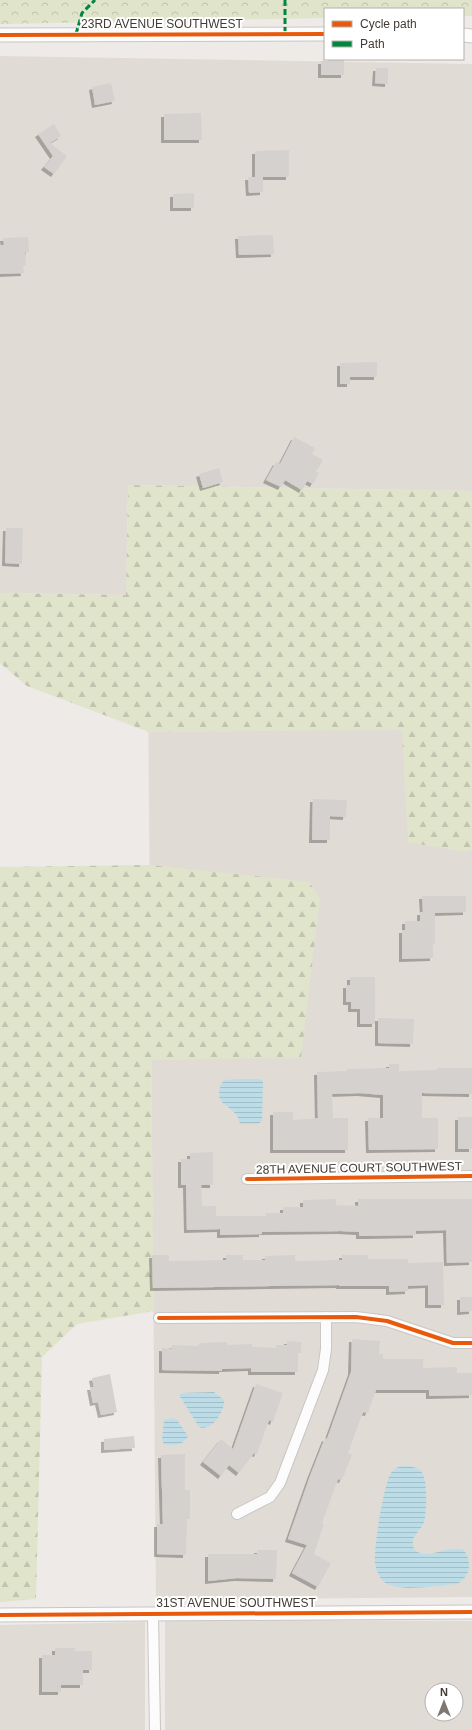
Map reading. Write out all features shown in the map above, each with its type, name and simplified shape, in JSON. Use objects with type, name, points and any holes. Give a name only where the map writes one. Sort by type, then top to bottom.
[{"type":"street","name":"23RD AVENUE SOUTHWEST","points":[[0,35],[324,34]]},
{"type":"street","name":"28TH AVENUE COURT SOUTHWEST","points":[[247,1179],[472,1176]]},
{"type":"street","points":[[237,1514],[270,1497],[280,1483],[323,1370],[326,1349],[326,1317]]},
{"type":"street","points":[[159,1318],[368,1318],[399,1325],[453,1343],[472,1343]]},
{"type":"street","name":"31ST AVENUE SOUTHWEST","points":[[0,1615],[472,1612]]},
{"type":"street","points":[[153,1614],[156,1730]]},
{"type":"shaded area","points":[[0,56],[472,64],[472,491],[128,485],[126,595],[0,593]]},
{"type":"shaded area","points":[[472,691],[472,1597],[156,1600],[148,693]]},
{"type":"shaded area","points":[[165,1620],[472,1621],[472,1730],[165,1730]]},
{"type":"shaded area","points":[[145,1622],[145,1730],[0,1730],[0,1625]]},
{"type":"green space","points":[[0,0],[472,0],[472,16],[464,16],[464,8],[324,8],[324,18],[0,24]]},
{"type":"green space","points":[[128,485],[472,491],[472,850],[464,852],[408,842],[402,730],[149,732],[27,686],[0,663],[0,593],[126,595]]},
{"type":"green space","points":[[150,865],[309,882],[320,898],[301,1058],[151,1060],[154,1311],[77,1324],[42,1357],[36,1599],[0,1602],[0,867]]},
{"type":"water","points":[[261,1079],[263,1082],[262,1121],[258,1124],[241,1124],[237,1116],[223,1103],[219,1096],[221,1084],[225,1080]]},
{"type":"water","points":[[214,1392],[224,1400],[224,1405],[220,1415],[213,1424],[204,1428],[199,1427],[179,1395],[182,1393]]},
{"type":"water","points":[[174,1418],[188,1436],[183,1442],[178,1444],[164,1444],[162,1440],[164,1420]]},
{"type":"water","points":[[404,1466],[421,1471],[426,1488],[425,1517],[423,1524],[413,1540],[413,1547],[416,1551],[424,1554],[452,1549],[464,1550],[467,1554],[469,1568],[462,1581],[457,1584],[420,1588],[400,1587],[384,1582],[378,1573],[375,1563],[375,1556],[385,1490],[392,1471],[396,1468]]},
{"type":"building","points":[[344,60],[344,75],[321,75],[321,61]]},
{"type":"building","points":[[376,68],[388,68],[388,84],[375,83]]},
{"type":"building","points":[[111,83],[115,101],[95,105],[92,87]]},
{"type":"building","points":[[201,113],[202,140],[164,140],[164,114]]},
{"type":"building","points":[[54,124],[61,136],[50,143],[67,156],[54,174],[44,167],[53,156],[38,134]]},
{"type":"building","points":[[289,150],[289,177],[263,177],[263,192],[249,193],[248,177],[255,177],[255,151]]},
{"type":"building","points":[[194,193],[194,208],[173,208],[173,194]]},
{"type":"building","points":[[273,235],[274,254],[239,255],[238,236]]},
{"type":"building","points":[[28,237],[29,252],[25,252],[26,265],[23,266],[24,273],[0,274],[0,245],[4,245],[3,238]]},
{"type":"building","points":[[377,362],[377,377],[350,377],[350,384],[340,384],[340,363]]},
{"type":"building","points":[[294,437],[315,448],[312,454],[323,460],[316,472],[319,473],[313,484],[307,481],[302,490],[285,480],[281,487],[266,480],[276,462],[280,464]]},
{"type":"building","points":[[219,468],[223,482],[203,488],[199,474]]},
{"type":"building","points":[[6,528],[23,528],[22,564],[5,563]]},
{"type":"building","points":[[313,799],[347,800],[346,817],[330,816],[330,840],[312,840]]},
{"type":"building","points":[[422,896],[466,896],[466,912],[435,913],[435,944],[433,944],[433,958],[402,959],[402,930],[405,930],[405,921],[420,921],[420,912],[423,912]]},
{"type":"building","points":[[350,977],[375,977],[375,1024],[360,1024],[360,1009],[351,1009],[351,1002],[346,1002],[346,985],[350,985]]},
{"type":"building","points":[[378,1018],[414,1019],[413,1044],[378,1043]]},
{"type":"building","points":[[389,1064],[399,1064],[399,1071],[437,1070],[437,1068],[472,1068],[472,1094],[422,1093],[422,1118],[438,1118],[438,1149],[369,1150],[368,1118],[383,1118],[383,1095],[360,1093],[332,1094],[333,1118],[348,1118],[348,1150],[273,1150],[273,1112],[293,1112],[293,1120],[318,1118],[317,1072],[347,1071],[347,1069],[389,1068]]},
{"type":"building","points":[[458,1117],[472,1117],[472,1149],[458,1149]]},
{"type":"building","points":[[213,1152],[213,1185],[201,1185],[202,1206],[216,1206],[216,1216],[266,1216],[266,1213],[283,1213],[283,1207],[303,1207],[303,1200],[336,1199],[336,1205],[358,1206],[358,1199],[472,1199],[472,1262],[447,1263],[446,1230],[416,1231],[416,1235],[359,1236],[359,1232],[341,1231],[262,1232],[262,1234],[220,1235],[220,1229],[187,1230],[186,1185],[181,1185],[181,1159],[190,1159],[190,1153]]},
{"type":"building","points":[[152,1255],[169,1255],[169,1261],[226,1260],[226,1255],[243,1255],[243,1260],[265,1260],[265,1256],[295,1255],[295,1261],[342,1260],[342,1255],[368,1255],[368,1259],[408,1259],[408,1263],[443,1262],[444,1305],[428,1305],[428,1285],[408,1286],[408,1291],[389,1292],[389,1286],[339,1285],[153,1288]]},
{"type":"building","points":[[460,1297],[472,1297],[472,1311],[460,1312]]},
{"type":"building","points":[[352,1339],[380,1341],[379,1354],[383,1354],[383,1359],[423,1359],[423,1368],[457,1367],[457,1373],[472,1373],[472,1395],[429,1396],[429,1390],[376,1390],[368,1413],[363,1412],[348,1453],[352,1455],[342,1480],[338,1479],[322,1523],[324,1524],[314,1554],[331,1563],[318,1587],[292,1573],[307,1545],[288,1539],[310,1476],[325,1438],[327,1439],[351,1372]]},
{"type":"building","points":[[287,1341],[301,1342],[301,1353],[298,1353],[298,1372],[251,1372],[251,1368],[222,1369],[222,1371],[162,1370],[162,1348],[172,1349],[172,1345],[199,1346],[199,1343],[227,1342],[227,1345],[252,1344],[252,1347],[276,1348],[276,1345],[287,1345]]},
{"type":"building","points":[[110,1374],[117,1412],[101,1415],[98,1402],[93,1403],[90,1387],[94,1387],[92,1378]]},
{"type":"building","points":[[256,1384],[283,1393],[273,1422],[269,1420],[257,1454],[254,1453],[239,1473],[229,1465],[221,1476],[203,1462],[221,1439],[233,1449]]},
{"type":"building","points":[[134,1436],[135,1448],[104,1450],[104,1439]]},
{"type":"building","points":[[185,1454],[185,1490],[190,1490],[190,1519],[187,1519],[186,1555],[157,1554],[157,1524],[163,1524],[161,1455]]},
{"type":"building","points":[[257,1550],[277,1550],[276,1579],[237,1578],[208,1581],[208,1554],[257,1554]]},
{"type":"building","points":[[55,1648],[75,1648],[75,1651],[92,1651],[92,1670],[83,1670],[83,1685],[61,1685],[61,1692],[42,1692],[42,1655],[55,1655]]},
{"type":"marked path","points":[[76,34],[82,13],[95,0]]},
{"type":"marked path","points":[[285,0],[285,34]]},
{"type":"cycle path","points":[[0,35],[324,34]]},
{"type":"cycle path","points":[[247,1179],[472,1176]]},
{"type":"cycle path","points":[[159,1318],[356,1317],[387,1321],[453,1343],[472,1343]]},
{"type":"cycle path","points":[[0,1615],[472,1612]]}]
